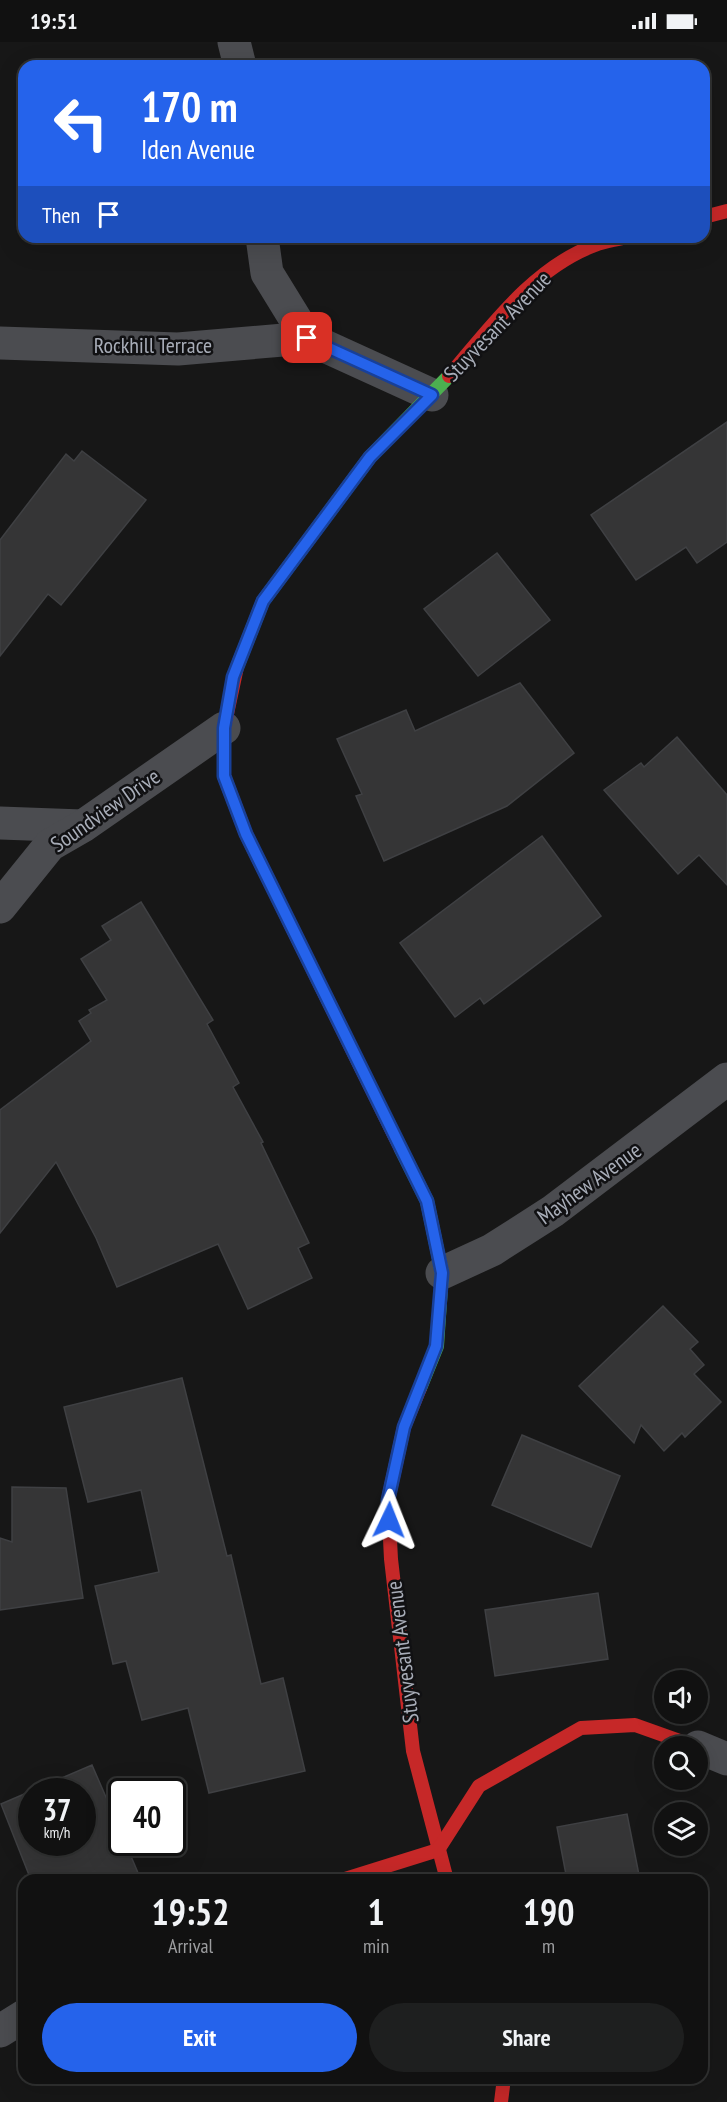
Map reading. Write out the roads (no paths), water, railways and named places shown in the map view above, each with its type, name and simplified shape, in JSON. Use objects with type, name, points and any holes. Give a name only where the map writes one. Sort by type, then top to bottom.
[{"type":"street","points":[[234,42],[238,60]]},
{"type":"street","points":[[710,215],[727,211]]},
{"type":"street","points":[[263,243],[267,273],[307,338],[432,395]]},
{"type":"street","name":"Stuyvesant Avenue","points":[[445,1874],[413,1751],[392,1559],[388,1500],[404,1427],[436,1346],[442,1273],[427,1201],[246,834],[224,776],[224,728],[233,677],[263,601],[370,457],[432,395],[516,299],[556,265],[602,243]]},
{"type":"street","name":"Rockhill Terrace","points":[[0,343],[178,349],[307,338]]},
{"type":"street","name":"Soundview Drive","points":[[0,907],[50,844],[82,826],[224,728]]},
{"type":"street","points":[[0,823],[82,826]]},
{"type":"street","name":"Mayhew Avenue","points":[[442,1273],[492,1250],[553,1211],[727,1078]]},
{"type":"street","points":[[361,1874],[438,1850],[479,1786],[581,1728],[635,1725],[666,1736]]},
{"type":"street","points":[[708,1752],[727,1759]]},
{"type":"street","points":[[0,2031],[18,2020]]},
{"type":"street","points":[[501,2102],[503,2084]]},
{"type":"street","points":[[506,2084],[512,2102]]}]
